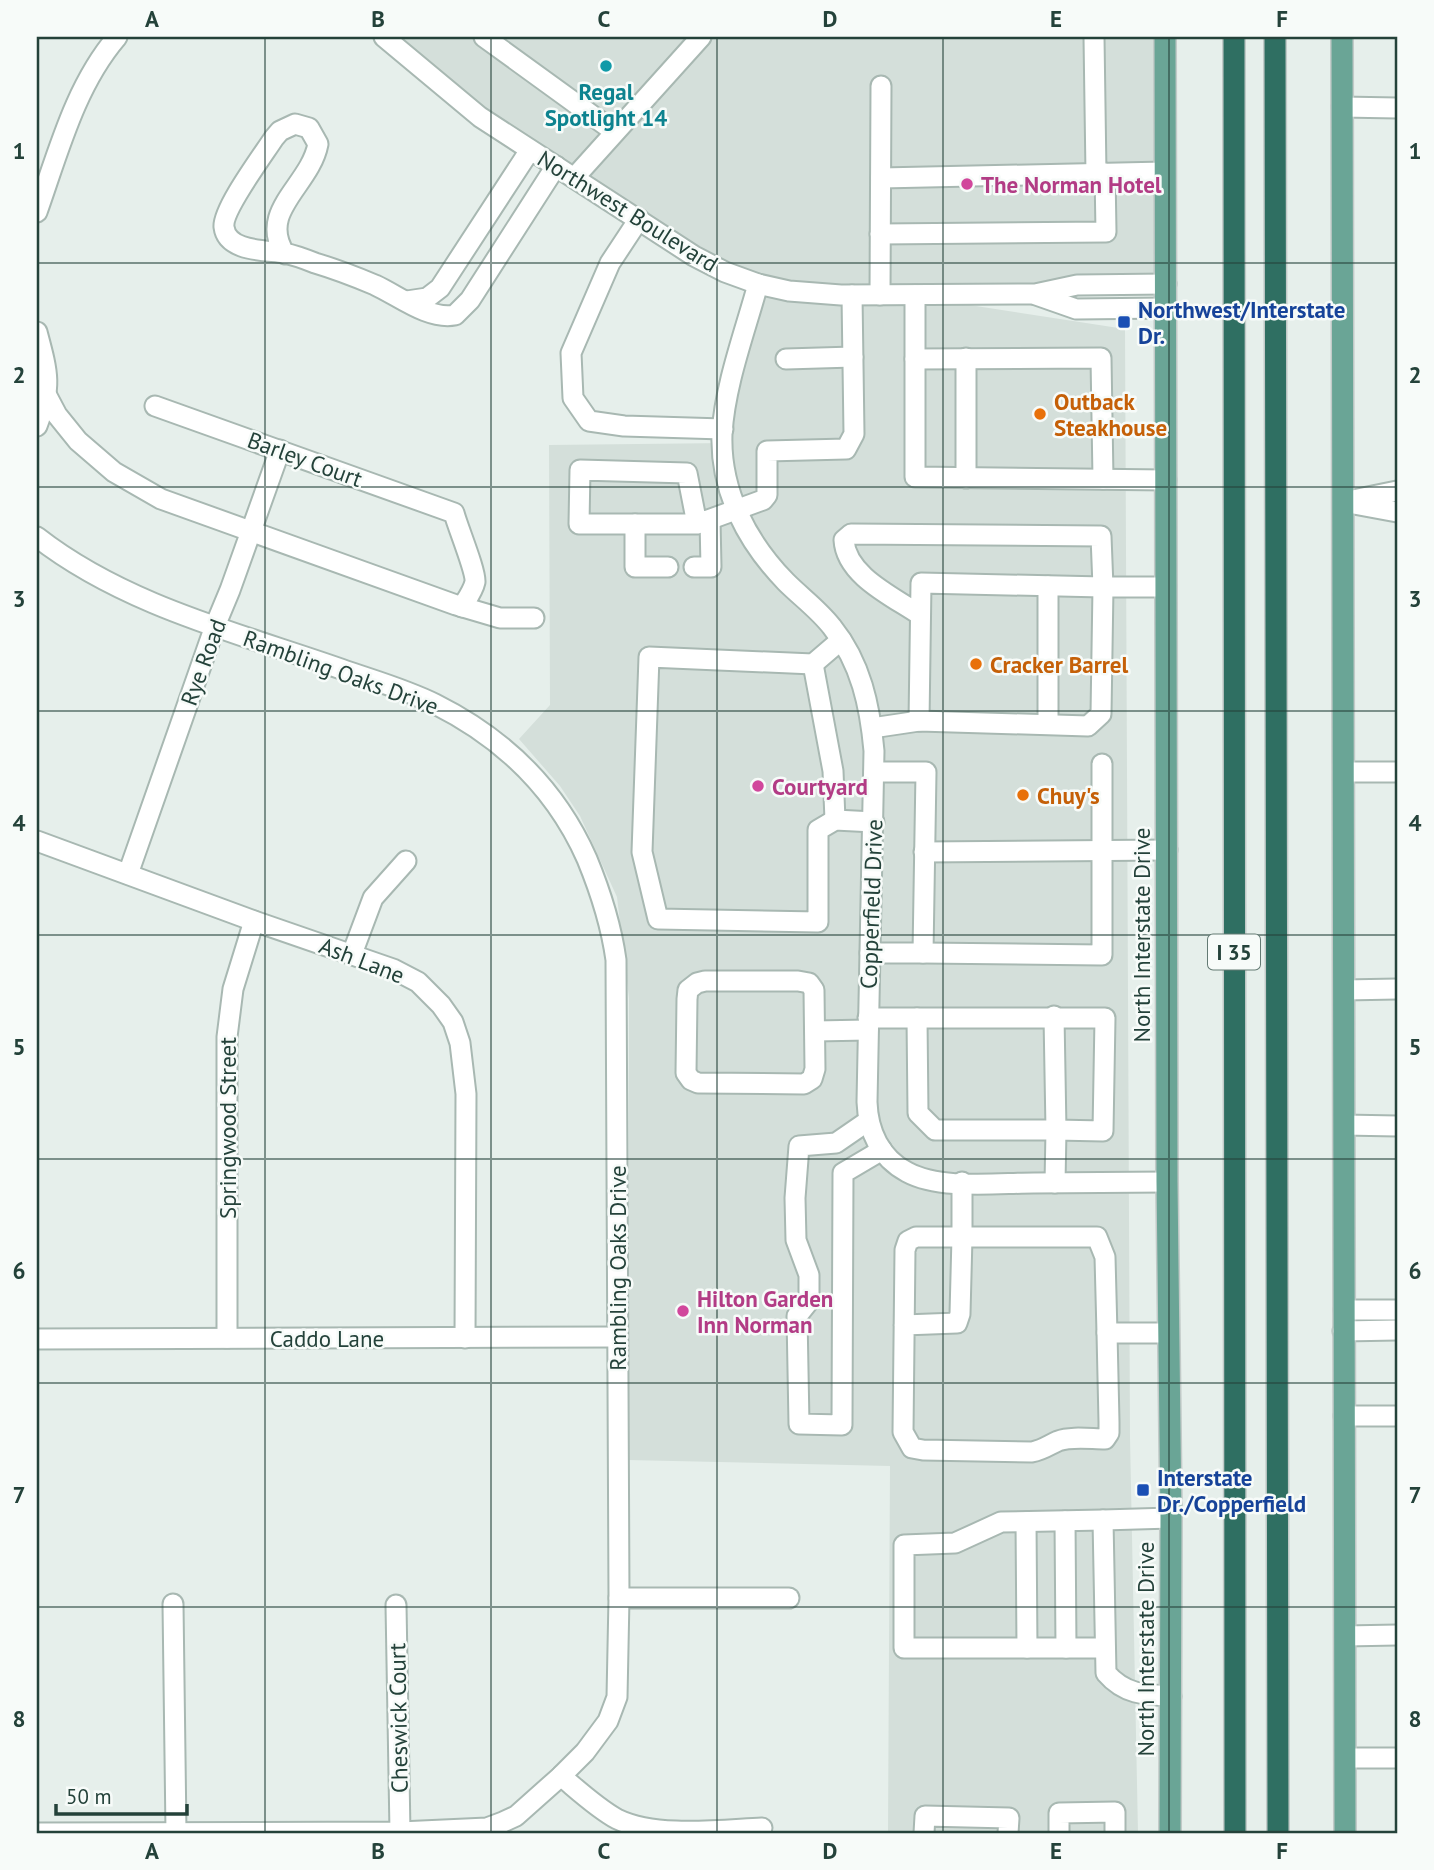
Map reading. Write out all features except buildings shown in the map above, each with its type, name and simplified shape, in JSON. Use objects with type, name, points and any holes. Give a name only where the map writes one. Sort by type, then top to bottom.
[{"type":"highway","name":"I 35","points":[[1232,37],[1235,71],[1235,1833]]},
{"type":"highway","name":"I 35","points":[[1275,37],[1278,1833]]},
{"type":"main road","name":"North Interstate Drive","points":[[1165,37],[1170,1833]]},
{"type":"main road","points":[[1342,37],[1345,1833]]},
{"type":"street","points":[[37,212],[79,98],[117,37]]},
{"type":"street","name":"Northwest Boulevard","points":[[384,37],[480,117],[694,256],[725,272],[758,284],[789,291],[852,296],[1035,294],[1077,285],[1166,284]]},
{"type":"street","points":[[484,37],[615,132]]},
{"type":"street","points":[[574,178],[701,37]]},
{"type":"street","points":[[880,234],[1106,232],[1094,37]]},
{"type":"street","points":[[880,295],[881,86]]},
{"type":"street","points":[[1342,107],[1397,107]]},
{"type":"street","points":[[285,254],[276,235],[278,217],[311,163],[318,144],[309,128],[295,124],[280,131],[274,138],[235,198],[225,218],[224,227],[233,241],[243,247],[285,254],[376,286],[438,315],[455,315],[462,310],[556,166]]},
{"type":"street","points":[[407,301],[428,298],[440,288],[530,150]]},
{"type":"street","points":[[881,178],[1166,172]]},
{"type":"street","points":[[639,219],[610,262],[571,352],[573,398],[589,421],[624,426],[723,429]]},
{"type":"street","name":"Copperfield Drive","points":[[758,284],[730,387],[723,429],[725,475],[746,530],[767,561],[818,611],[841,640],[860,677],[869,705],[874,772],[868,1024],[868,1121],[872,1135],[891,1162],[914,1175],[935,1181],[1167,1182]]},
{"type":"street","name":"Northwest Boulevard","points":[[1035,294],[1076,309],[1166,308]]},
{"type":"street","points":[[915,295],[915,477],[1166,480]]},
{"type":"street","points":[[694,567],[711,567],[704,522],[687,473],[580,470],[579,524],[704,522],[762,500],[766,495],[766,451],[846,449],[854,434],[852,296]]},
{"type":"street","points":[[37,332],[47,370],[47,396],[37,426]]},
{"type":"street","points":[[786,359],[853,357]]},
{"type":"street","points":[[966,358],[966,478]]},
{"type":"street","points":[[915,359],[1101,358],[1103,479]]},
{"type":"street","points":[[47,396],[57,415],[78,441],[114,472],[183,509],[462,607],[500,618],[534,618]]},
{"type":"street","name":"Barley Court","points":[[155,406],[454,513],[474,571],[472,592],[462,607]]},
{"type":"street","name":"Rye Road","points":[[128,874],[280,450]]},
{"type":"street","points":[[1343,502],[1397,491]]},
{"type":"street","points":[[1343,502],[1397,512]]},
{"type":"street","points":[[635,524],[635,567],[668,567]]},
{"type":"street","points":[[872,728],[919,722],[1088,726],[1101,714],[1101,536],[851,534],[844,540],[844,550],[852,564],[869,580],[920,615]]},
{"type":"street","name":"Rambling Oaks Drive","points":[[37,537],[99,579],[215,626],[422,699],[466,722],[503,747],[543,785],[580,844],[604,901],[612,928],[616,960],[619,1598],[615,1707],[598,1736],[561,1776],[516,1816],[487,1828],[400,1832],[37,1833]]},
{"type":"street","points":[[919,722],[921,583],[1166,587]]},
{"type":"street","points":[[1048,586],[1048,724]]},
{"type":"street","points":[[841,640],[813,664],[649,657],[642,852],[658,919],[818,922],[818,830],[835,820],[874,822]]},
{"type":"street","points":[[813,664],[833,771],[835,820]]},
{"type":"street","points":[[870,953],[1102,955],[1102,764]]},
{"type":"street","points":[[874,772],[926,772],[923,953]]},
{"type":"street","points":[[1344,772],[1397,772]]},
{"type":"street","name":"Ash Lane","points":[[37,841],[393,969],[418,982],[430,992],[453,1023],[460,1043],[466,1094],[465,1338]]},
{"type":"street","points":[[924,852],[1167,850]]},
{"type":"street","points":[[352,954],[373,898],[406,861]]},
{"type":"street","name":"Springwood Street","points":[[227,1338],[227,1038],[233,989],[254,921]]},
{"type":"street","points":[[697,983],[809,983],[814,990],[814,1031],[816,1069],[812,1079],[804,1084],[698,1083],[691,1080],[686,1073],[688,990],[697,983]]},
{"type":"street","points":[[1344,990],[1397,989]]},
{"type":"street","points":[[1054,1016],[1055,1183]]},
{"type":"street","points":[[814,1031],[917,1018],[1105,1017],[1102,1131],[935,1130],[918,1113],[917,1018]]},
{"type":"street","points":[[868,1121],[836,1143],[799,1146],[795,1198],[796,1240],[809,1275],[809,1301],[797,1316],[799,1424],[842,1425],[843,1173],[882,1150]]},
{"type":"street","points":[[1344,1125],[1397,1126]]},
{"type":"street","points":[[904,1325],[957,1323],[960,1314],[962,1182]]},
{"type":"street","points":[[916,1237],[962,1237],[1097,1237],[1105,1257],[1110,1422],[1109,1433],[1105,1439],[1058,1441],[1046,1449],[1032,1452],[912,1448],[903,1432],[905,1251],[908,1241],[916,1237]]},
{"type":"street","points":[[1344,1320],[1397,1310]]},
{"type":"street","points":[[1344,1320],[1397,1330]]},
{"type":"street","points":[[1107,1333],[1168,1333]]},
{"type":"street","name":"Caddo Lane","points":[[37,1339],[617,1337]]},
{"type":"street","points":[[1344,1416],[1397,1416]]},
{"type":"street","points":[[1105,1648],[904,1648],[904,1545],[955,1543],[1001,1522],[1171,1518]]},
{"type":"street","points":[[1065,1521],[1066,1648]]},
{"type":"street","points":[[1103,1521],[1106,1673],[1115,1684],[1132,1693],[1171,1696]]},
{"type":"street","points":[[1026,1522],[1027,1648]]},
{"type":"street","points":[[619,1598],[789,1598]]},
{"type":"street","points":[[173,1604],[176,1832]]},
{"type":"street","name":"Cheswick Court","points":[[396,1605],[400,1832]]},
{"type":"street","points":[[1345,1636],[1397,1635]]},
{"type":"street","points":[[1345,1758],[1397,1758]]},
{"type":"street","points":[[561,1776],[615,1818],[645,1828],[762,1828]]},
{"type":"street","points":[[1059,1833],[1059,1813],[1115,1812],[1115,1833]]},
{"type":"street","points":[[924,1833],[925,1816],[1009,1818],[1008,1833]]},
{"type":"shaded area","points":[[394,37],[1160,37],[1161,276],[933,289],[805,285],[744,271],[698,251],[514,128]]},
{"type":"shaded area","points":[[766,297],[811,304],[963,304],[1125,329],[1130,1438],[1138,1833],[888,1833],[890,1466],[628,1460],[629,998],[617,897],[580,816],[560,786],[519,739],[550,705],[549,445],[727,443],[740,377]]},
{"type":"place","name":"Regal Spotlight 14","points":[[606,66]]},
{"type":"place","name":"The Norman Hotel","points":[[967,184]]},
{"type":"place","name":"Northwest/Interstate Dr.","points":[[1124,322]]},
{"type":"place","name":"Outback Steakhouse","points":[[1040,414]]},
{"type":"place","name":"Cracker Barrel","points":[[976,664]]},
{"type":"place","name":"Courtyard","points":[[758,786]]},
{"type":"place","name":"Chuy's","points":[[1023,795]]},
{"type":"place","name":"Hilton Garden Inn Norman","points":[[683,1311]]},
{"type":"place","name":"Interstate Dr./Copperfield","points":[[1143,1490]]}]
